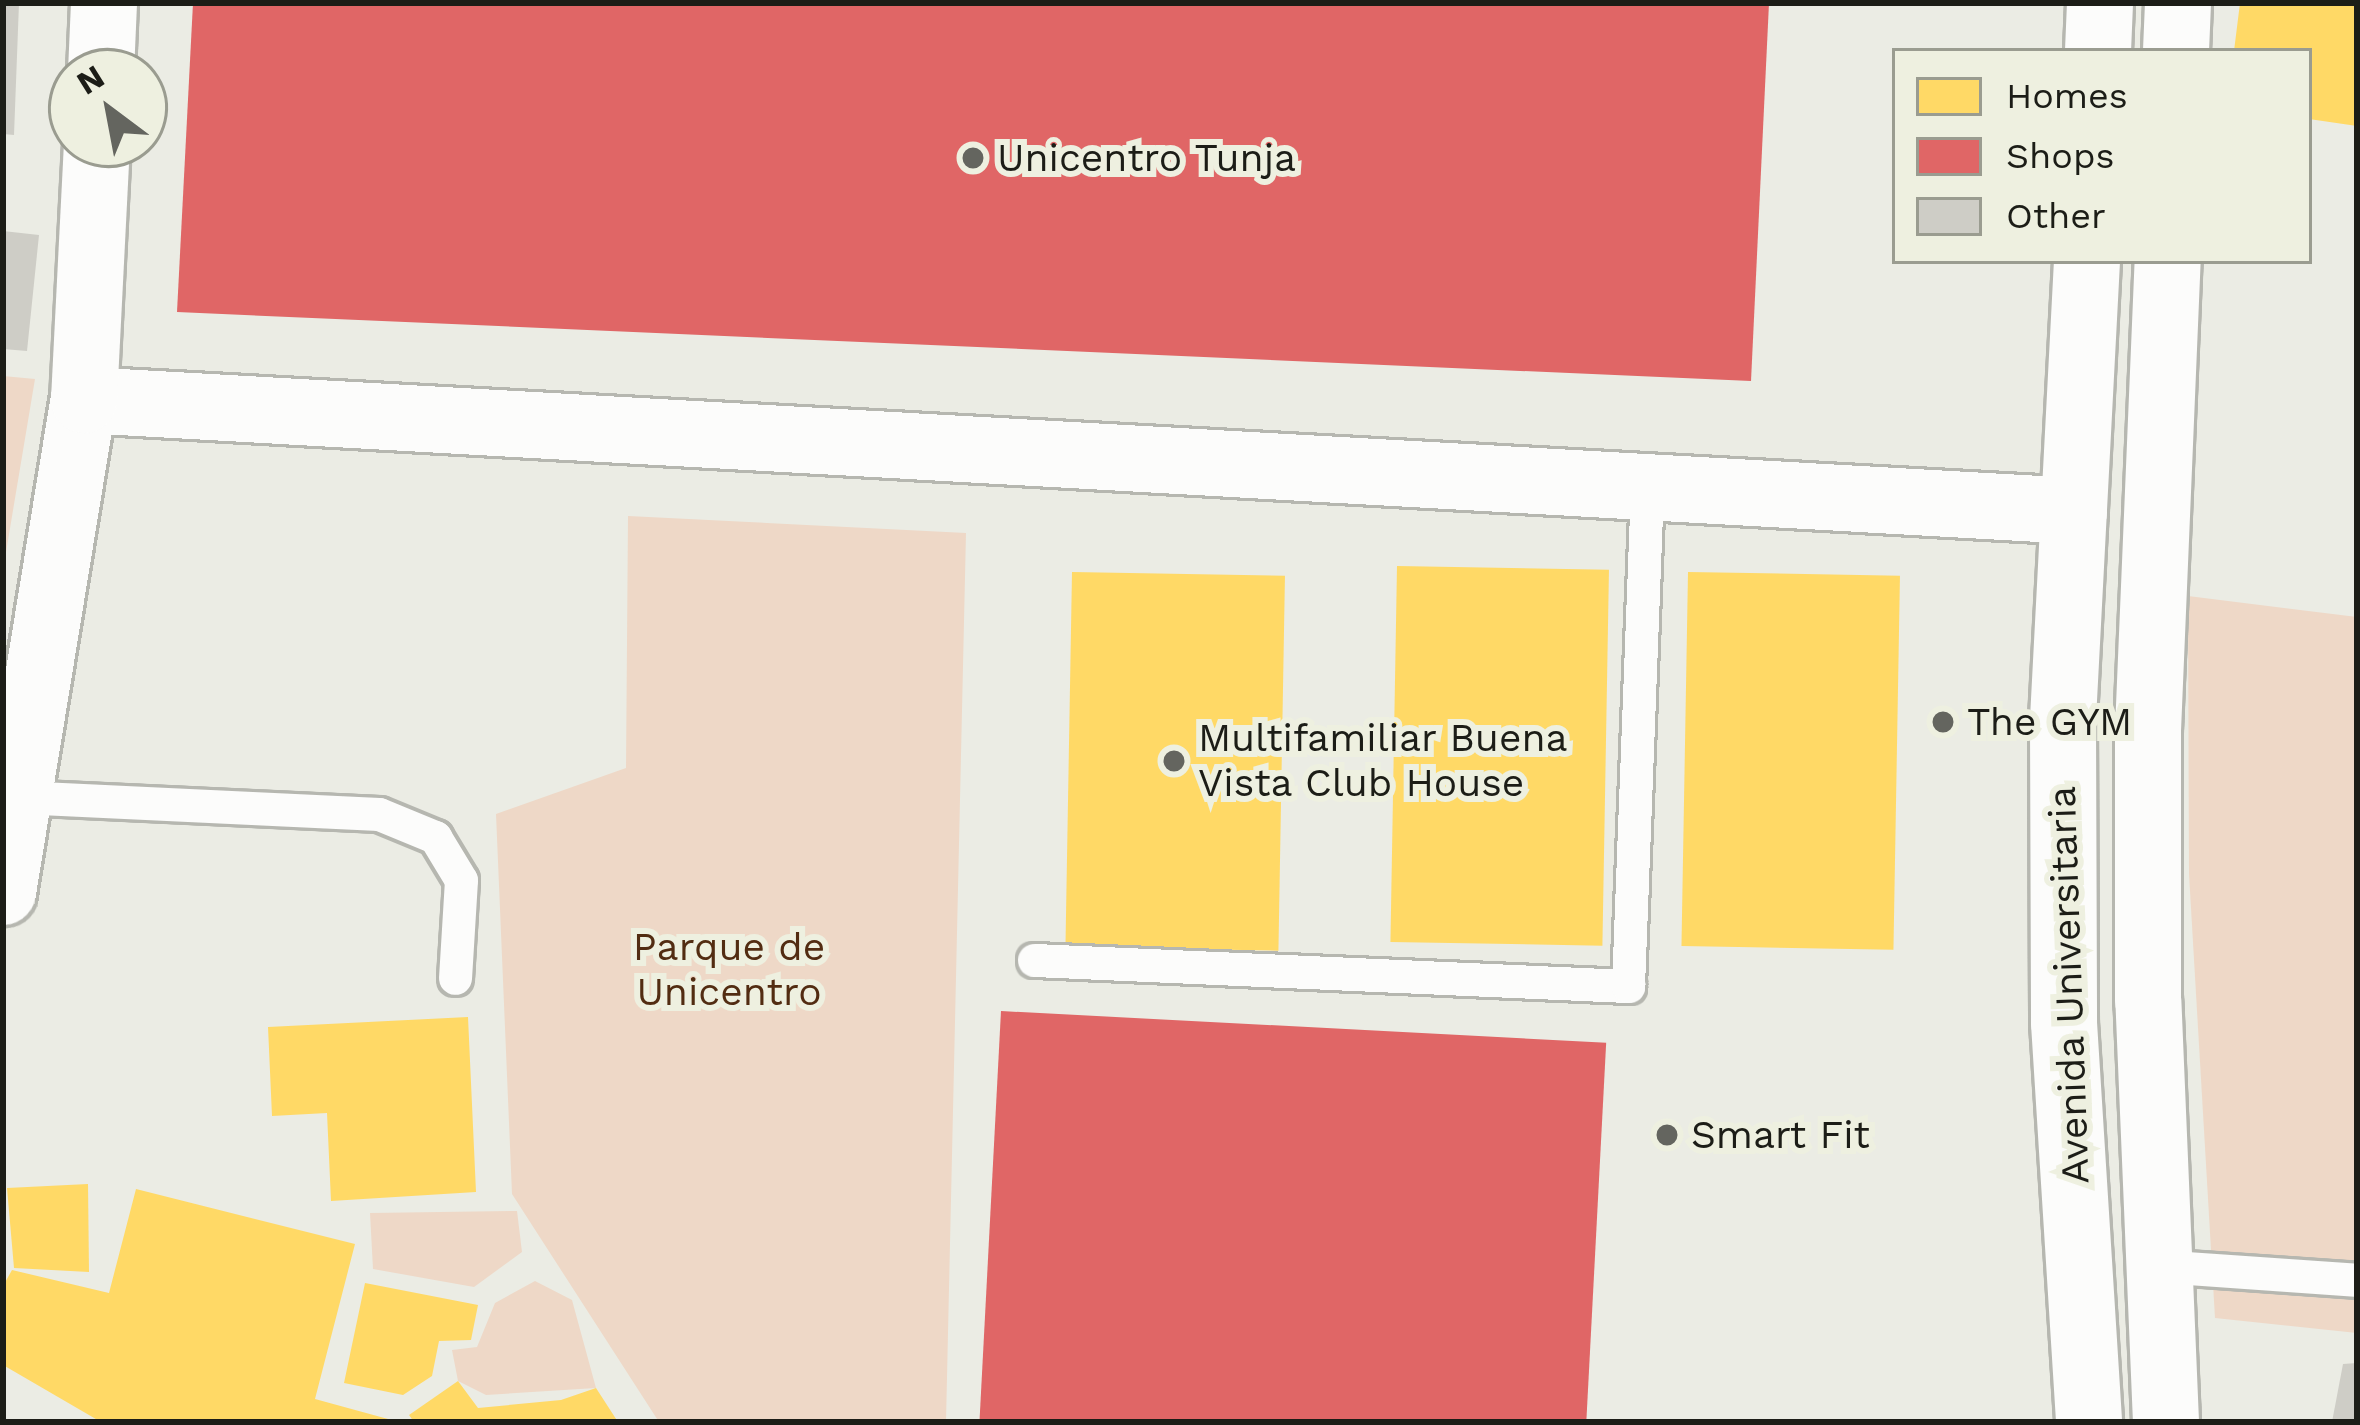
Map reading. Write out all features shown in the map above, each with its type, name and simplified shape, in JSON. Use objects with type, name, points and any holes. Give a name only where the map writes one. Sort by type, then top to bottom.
[{"type":"street","points":[[102,48],[104,3]]},
{"type":"street","points":[[2098,48],[2100,3]]},
{"type":"street","points":[[2176,48],[2178,3]]},
{"type":"street","points":[[3,892],[84,400],[96,168]]},
{"type":"street","name":"Avenida Universitaria","points":[[2087,264],[2063,725],[2064,1023],[2089,1422]]},
{"type":"street","name":"Avenida Universitaria","points":[[2166,1422],[2147,730],[2168,264]]},
{"type":"street","points":[[84,400],[2074,512]]},
{"type":"lane","points":[[1034,960],[1628,986],[1647,486]]},
{"type":"lane","points":[[19,797],[380,814],[435,837],[460,880],[455,978]]},
{"type":"lane","points":[[2159,1266],[2357,1280]]},
{"type":"green space","points":[[3,376],[35,379],[3,570]]},
{"type":"green space","name":"Parque de Unicentro","points":[[628,516],[966,533],[946,1422],[659,1422],[512,1194],[496,814],[626,768]]},
{"type":"green space","points":[[2188,596],[2357,617],[2357,1333],[2215,1318],[2189,874]]},
{"type":"green space","points":[[517,1211],[522,1252],[474,1287],[373,1269],[370,1213]]},
{"type":"green space","points":[[535,1281],[572,1300],[596,1388],[486,1395],[458,1381],[452,1350],[477,1347],[495,1303]]},
{"type":"building: Homes","points":[[2240,3],[2357,3],[2357,126],[2312,119],[2312,48],[2234,48]]},
{"type":"building: Homes","name":"Multifamiliar Buena Vista Club House","points":[[1397,566],[1609,570],[1602,946],[1390,942]]},
{"type":"building: Homes","name":"Multifamiliar Buena Vista Club House","points":[[1072,572],[1285,576],[1278,951],[1065,947]]},
{"type":"building: Homes","name":"Multifamiliar Buena Vista Club House","points":[[1688,572],[1900,576],[1893,950],[1681,946]]},
{"type":"building: Homes","points":[[468,1017],[476,1192],[331,1201],[327,1113],[272,1116],[268,1027]]},
{"type":"building: Homes","points":[[88,1184],[89,1272],[14,1268],[7,1188]]},
{"type":"building: Homes","points":[[136,1189],[355,1244],[315,1399],[399,1422],[101,1422],[3,1365],[3,1286],[12,1270],[109,1293]]},
{"type":"building: Homes","points":[[365,1283],[478,1305],[471,1340],[439,1341],[432,1376],[403,1395],[344,1383]]},
{"type":"building: Homes","points":[[458,1381],[478,1408],[561,1400],[596,1388],[618,1422],[414,1422],[409,1415]]},
{"type":"building: Shops","name":"Unicentro Tunja","points":[[193,3],[1769,3],[1751,381],[177,312]]},
{"type":"building: Shops","points":[[1001,1011],[1606,1043],[1586,1422],[979,1422]]},
{"type":"building: Other","points":[[3,3],[19,3],[14,135],[3,134]]},
{"type":"building: Other","points":[[3,231],[39,235],[27,351],[3,349]]},
{"type":"building: Other","points":[[2357,1363],[2357,1422],[2332,1422],[2343,1364]]},
{"type":"place","name":"Unicentro Tunja","points":[[973,158]]},
{"type":"place","name":"The GYM","points":[[1943,722]]},
{"type":"place","name":"Multifamiliar Buena Vista Club House","points":[[1174,761]]},
{"type":"place","name":"Smart Fit","points":[[1667,1135]]}]
